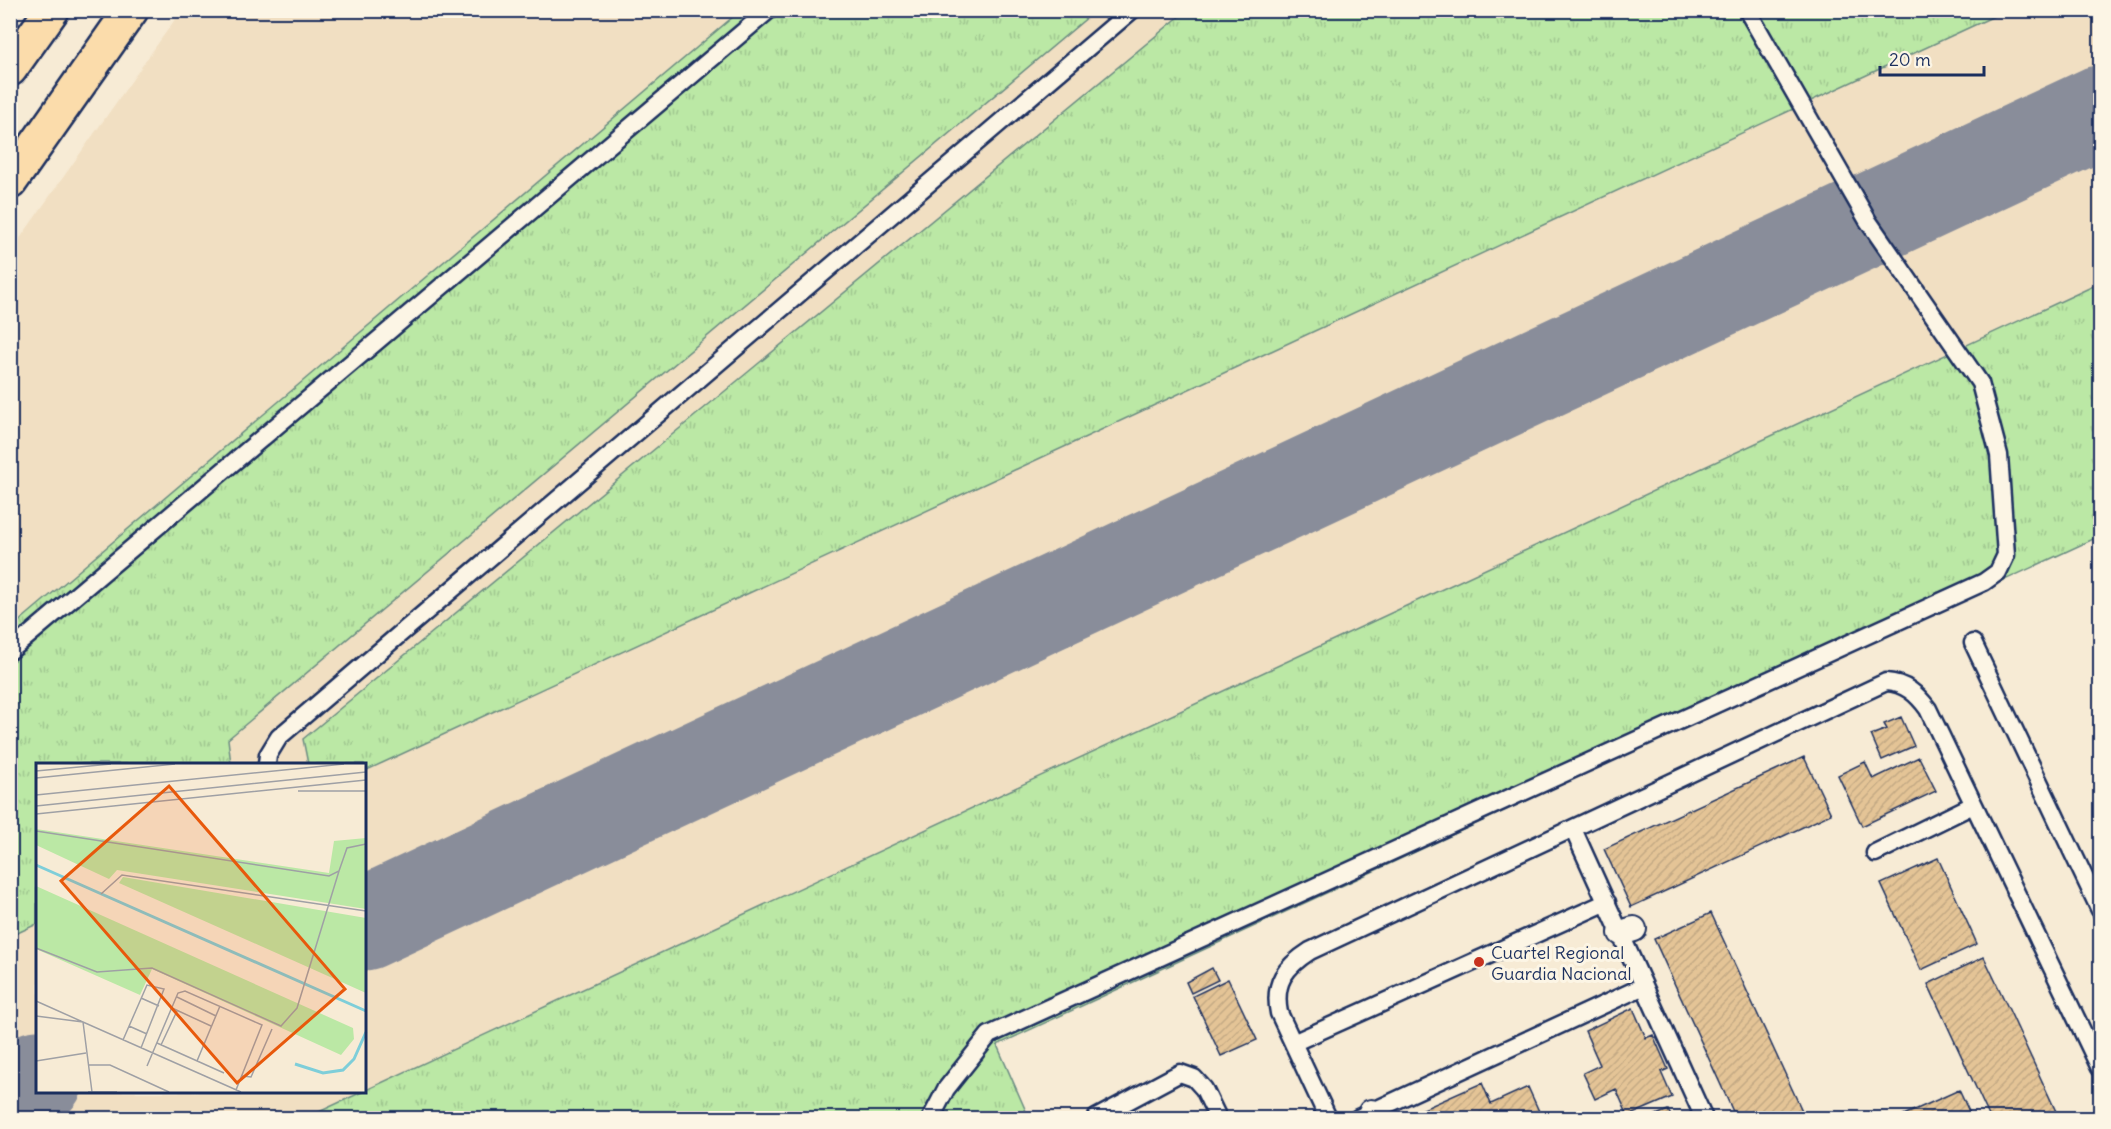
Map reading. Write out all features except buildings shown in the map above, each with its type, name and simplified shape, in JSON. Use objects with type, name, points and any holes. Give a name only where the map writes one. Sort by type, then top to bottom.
[{"type":"highway","points":[[10,69],[52,10]]},
{"type":"highway","points":[[10,182],[131,10]]},
{"type":"lane","points":[[10,651],[769,10]]},
{"type":"lane","points":[[267,763],[268,755],[279,737],[1131,10]]},
{"type":"lane","points":[[931,1119],[946,1089],[989,1035],[1984,582],[1998,572],[2006,555],[1999,455],[1980,383],[1868,221],[1747,10]]},
{"type":"lane","points":[[1973,643],[2100,910]]},
{"type":"lane","points":[[1328,1119],[1279,1013],[1277,993],[1280,981],[1299,958],[1320,946],[1886,682],[1897,682],[1917,695],[1923,702],[2099,1062]]},
{"type":"lane","points":[[1875,853],[1973,805]]},
{"type":"lane","points":[[1573,829],[1607,902],[1628,931],[1644,986],[1704,1119]]},
{"type":"lane","points":[[1293,1043],[1607,902]]},
{"type":"lane","points":[[1368,1116],[1644,986]]},
{"type":"lane","points":[[1096,1119],[1180,1073],[1194,1078],[1204,1089],[1218,1119]]},
{"type":"shaded area","points":[[181,11],[2100,11],[2100,536],[997,1045],[1029,1118],[11,1118],[11,251]]},
{"type":"green space","points":[[740,11],[1095,11],[228,739],[231,763],[36,763],[36,924],[11,936],[10,629]]},
{"type":"green space","points":[[1186,11],[2005,11],[366,771],[366,763],[308,763],[303,739]]},
{"type":"green space","points":[[2100,283],[2100,536],[997,1045],[1029,1118],[306,1118],[360,1093],[366,1093],[366,1090]]},
{"type":"taxiway","points":[[366,923],[2100,112]]},
{"type":"taxiway","points":[[10,1090],[36,1078]]},
{"type":"place","name":"Cuartel Regional Guardia Nacional","points":[[1479,962]]}]
